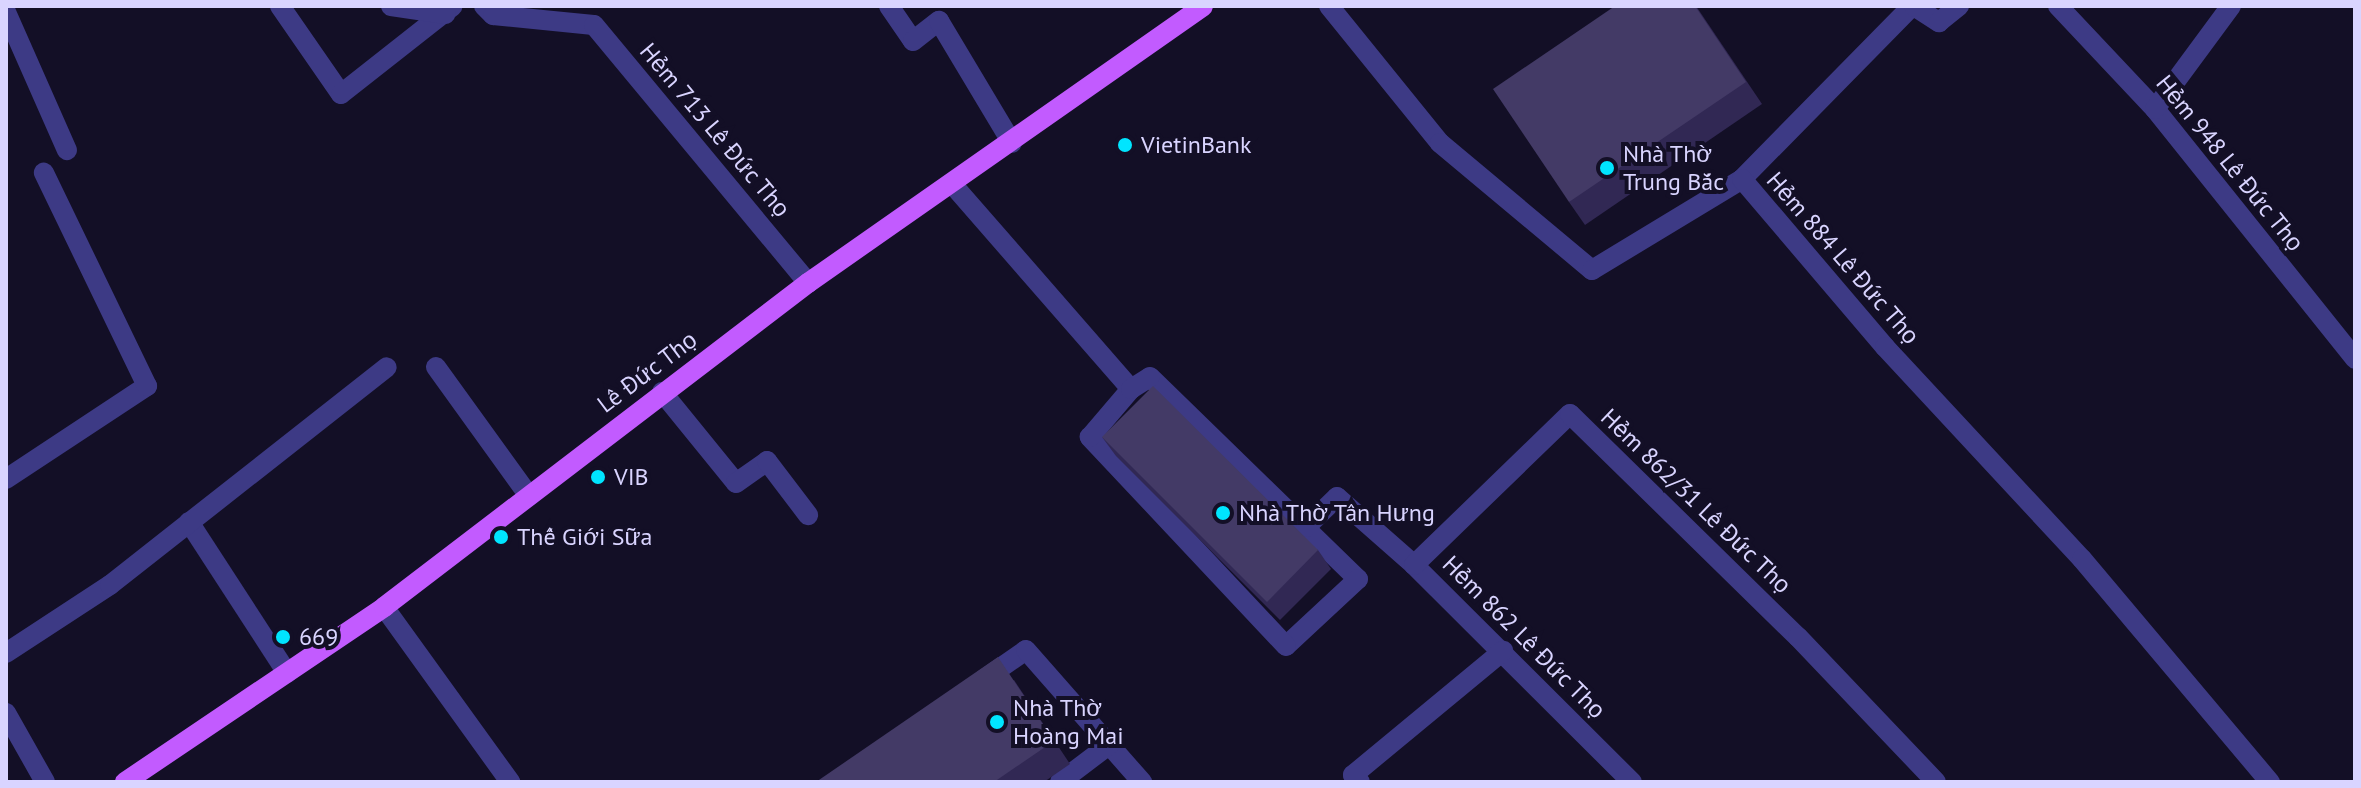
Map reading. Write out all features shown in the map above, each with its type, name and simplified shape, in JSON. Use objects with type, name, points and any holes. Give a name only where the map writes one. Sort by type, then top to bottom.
[{"type":"main road","name":"Lê Đức Thọ","points":[[125,782],[384,607],[808,283],[953,185],[1203,6]]},
{"type":"street","points":[[280,6],[341,94],[449,10]]},
{"type":"street","points":[[391,6],[449,10]]},
{"type":"street","name":"Hẻm 713 Lê Đức Thọ","points":[[484,6],[493,15],[591,15],[808,283]]},
{"type":"street","points":[[889,6],[913,41],[939,21],[1012,143]]},
{"type":"street","name":"Hẻm 884 Lê Đức Thọ","points":[[1329,6],[1440,143],[1592,270],[1742,179],[1885,347],[2082,559],[2270,782]]},
{"type":"street","points":[[1742,179],[1913,6],[1939,22],[1959,6]]},
{"type":"street","name":"Hẻm 948 Lê Đức Thọ","points":[[2058,6],[2155,109],[2355,359]]},
{"type":"street","points":[[2155,109],[2231,6]]},
{"type":"street","points":[[6,12],[67,150]]},
{"type":"street","points":[[6,479],[147,386],[44,173]]},
{"type":"street","points":[[953,185],[1131,389]]},
{"type":"street","points":[[6,653],[110,585],[387,367]]},
{"type":"street","points":[[436,367],[529,496]]},
{"type":"street","points":[[1150,377],[1358,579],[1286,646],[1090,437],[1131,389],[1150,377]]},
{"type":"street","points":[[662,392],[736,483],[767,461],[808,515]]},
{"type":"street","name":"Hẻm 862/31 Lê Đức Thọ","points":[[1414,565],[1570,414],[1798,637],[1936,782]]},
{"type":"street","name":"Hẻm 862 Lê Đức Thọ","points":[[1306,527],[1337,497],[1414,565],[1632,782]]},
{"type":"street","points":[[189,522],[287,673]]},
{"type":"street","points":[[384,607],[510,782]]},
{"type":"street","points":[[964,694],[1026,650],[1142,782]]},
{"type":"street","points":[[1360,782],[1353,775],[1503,651]]},
{"type":"street","points":[[6,713],[45,782]]},
{"type":"street","points":[[1060,782],[1110,744]]},
{"type":"building","name":"Nhà Thờ Trung Bắc","points":[[1615,6],[1695,6],[1746,82],[1569,202],[1493,89]]},
{"type":"building","name":"Nhà Thờ Tân Hưng","points":[[1153,386],[1318,550],[1267,602],[1102,437]]},
{"type":"building","name":"Nhà Thờ Hoàng Mai","points":[[998,657],[1054,741],[994,782],[816,782]]},
{"type":"place","name":"VietinBank","points":[[1125,145]]},
{"type":"place","name":"Nhà Thờ Trung Bắc","points":[[1607,168]]},
{"type":"place","name":"VIB","points":[[598,477]]},
{"type":"place","name":"Nhà Thờ Tân Hưng","points":[[1223,513]]},
{"type":"place","name":"Thế Giới Sữa","points":[[501,537]]},
{"type":"place","name":"669","points":[[283,637]]},
{"type":"place","name":"Nhà Thờ Hoàng Mai","points":[[997,722]]}]
